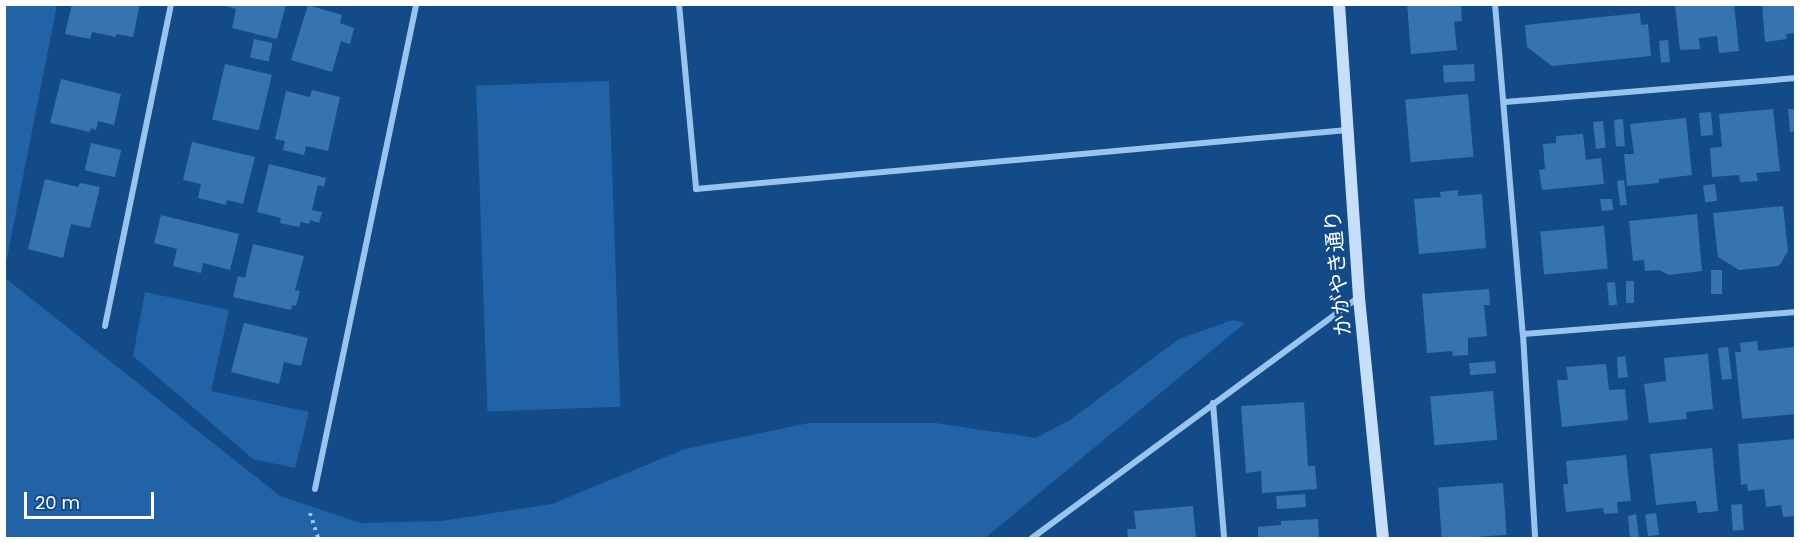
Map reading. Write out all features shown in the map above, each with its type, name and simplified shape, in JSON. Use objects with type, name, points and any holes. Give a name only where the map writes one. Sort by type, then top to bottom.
[{"type":"street","points":[[105,326],[171,4]]},
{"type":"street","points":[[315,489],[416,4]]},
{"type":"street","points":[[679,4],[696,189],[1347,130]]},
{"type":"street","name":"かがやき通り","points":[[1339,4],[1359,298],[1383,538]]},
{"type":"street","points":[[1495,4],[1523,334],[1535,538]]},
{"type":"street","points":[[1505,102],[1796,78]]},
{"type":"street","points":[[1032,538],[1359,298]]},
{"type":"street","points":[[1523,334],[1796,312]]},
{"type":"street","points":[[1213,404],[1224,538]]},
{"type":"shaded area","points":[[4,5],[57,5],[5,268]]},
{"type":"shaded area","points":[[609,81],[620,407],[487,411],[476,86]]},
{"type":"shaded area","points":[[4,277],[280,496],[360,523],[442,521],[552,504],[685,449],[809,423],[935,423],[1036,438],[1070,420],[1179,339],[1233,320],[1245,323],[985,538],[5,538]]},
{"type":"shaded area","points":[[145,292],[229,310],[211,391],[309,412],[295,468],[253,459],[133,356]]},
{"type":"building","points":[[72,4],[140,4],[133,37],[116,34],[116,37],[92,32],[90,39],[65,34]]},
{"type":"building","points":[[286,4],[277,39],[232,28],[236,9],[222,5]]},
{"type":"building","points":[[1407,4],[1461,4],[1462,21],[1454,22],[1457,50],[1411,54]]},
{"type":"building","points":[[1675,4],[1734,4],[1739,51],[1719,53],[1717,36],[1699,38],[1700,49],[1680,50]]},
{"type":"building","points":[[1762,4],[1796,4],[1796,33],[1786,34],[1787,39],[1765,42]]},
{"type":"building","points":[[308,5],[342,15],[340,23],[354,28],[350,44],[341,41],[332,72],[291,60]]},
{"type":"building","points":[[1640,13],[1641,25],[1648,24],[1651,56],[1552,66],[1527,47],[1525,25]]},
{"type":"building","points":[[254,39],[273,43],[269,62],[250,58]]},
{"type":"building","points":[[1668,40],[1670,62],[1661,63],[1659,41]]},
{"type":"building","points":[[225,64],[272,75],[259,130],[212,120]]},
{"type":"building","points":[[1474,64],[1475,81],[1444,83],[1443,66]]},
{"type":"building","points":[[61,79],[121,94],[114,125],[98,121],[96,130],[91,128],[90,132],[50,123]]},
{"type":"building","points":[[312,90],[340,97],[328,151],[306,146],[304,155],[283,150],[285,141],[275,139],[286,91],[310,97]]},
{"type":"building","points":[[1468,94],[1473,157],[1411,162],[1405,99]]},
{"type":"building","points":[[1773,109],[1780,171],[1756,173],[1758,181],[1740,182],[1739,175],[1712,177],[1710,148],[1722,147],[1719,114]]},
{"type":"building","points":[[1788,109],[1796,109],[1796,131],[1790,132]]},
{"type":"building","points":[[1711,112],[1713,135],[1701,136],[1699,113]]},
{"type":"building","points":[[1686,118],[1692,175],[1659,179],[1659,183],[1627,186],[1624,154],[1634,154],[1630,124]]},
{"type":"building","points":[[1623,119],[1625,146],[1616,147],[1614,120]]},
{"type":"building","points":[[1603,121],[1606,148],[1596,149],[1593,122]]},
{"type":"building","points":[[1583,134],[1586,160],[1601,158],[1604,184],[1542,190],[1539,170],[1545,169],[1543,144],[1556,143],[1556,136]]},
{"type":"building","points":[[192,142],[255,157],[243,204],[227,200],[226,205],[198,198],[201,184],[183,180]]},
{"type":"building","points":[[91,143],[121,150],[115,177],[85,170]]},
{"type":"building","points":[[269,164],[326,178],[324,187],[318,185],[312,210],[322,212],[319,223],[310,220],[309,224],[301,222],[299,227],[280,223],[281,218],[257,212]]},
{"type":"building","points":[[45,179],[78,187],[80,183],[100,187],[90,228],[71,224],[63,258],[28,249]]},
{"type":"building","points":[[1624,180],[1627,205],[1620,206],[1617,181]]},
{"type":"building","points":[[1715,184],[1717,201],[1705,202],[1703,185]]},
{"type":"building","points":[[1458,190],[1458,196],[1482,194],[1486,248],[1419,254],[1414,199],[1441,197],[1440,192]]},
{"type":"building","points":[[1600,199],[1612,199],[1613,210],[1602,211]]},
{"type":"building","points":[[1783,206],[1788,251],[1779,266],[1739,270],[1718,257],[1713,213]]},
{"type":"building","points":[[1697,214],[1702,271],[1669,275],[1659,270],[1645,271],[1644,260],[1633,261],[1629,221]]},
{"type":"building","points":[[161,215],[239,234],[230,270],[203,263],[201,273],[173,266],[177,249],[154,243]]},
{"type":"building","points":[[1604,226],[1608,269],[1544,274],[1540,232]]},
{"type":"building","points":[[253,244],[304,256],[295,290],[300,291],[296,306],[292,305],[291,310],[233,297],[238,276],[245,278]]},
{"type":"building","points":[[1711,270],[1722,270],[1722,294],[1711,294]]},
{"type":"building","points":[[1626,281],[1634,281],[1634,303],[1626,303]]},
{"type":"building","points":[[1615,282],[1617,305],[1609,306],[1607,283]]},
{"type":"building","points":[[1489,289],[1490,305],[1484,305],[1487,336],[1468,338],[1468,355],[1453,356],[1452,351],[1427,353],[1422,294]]},
{"type":"building","points":[[244,323],[308,338],[301,366],[284,362],[279,384],[231,372]]},
{"type":"building","points":[[1757,341],[1758,351],[1794,347],[1796,414],[1742,419],[1735,352],[1741,352],[1740,343]]},
{"type":"building","points":[[1728,347],[1732,379],[1722,380],[1718,348]]},
{"type":"building","points":[[1708,354],[1713,409],[1686,412],[1687,419],[1649,423],[1644,384],[1666,381],[1664,358]]},
{"type":"building","points":[[1625,356],[1628,377],[1618,378],[1617,357]]},
{"type":"building","points":[[1495,361],[1496,373],[1470,375],[1469,363]]},
{"type":"building","points":[[1606,364],[1609,390],[1625,389],[1628,420],[1562,427],[1557,380],[1568,380],[1566,367]]},
{"type":"building","points":[[1493,391],[1497,440],[1435,445],[1430,396]]},
{"type":"building","points":[[1304,402],[1308,466],[1315,466],[1317,489],[1262,493],[1261,471],[1246,473],[1241,406]]},
{"type":"building","points":[[1796,439],[1796,516],[1783,517],[1781,505],[1766,507],[1764,489],[1748,491],[1747,484],[1741,485],[1738,444]]},
{"type":"building","points":[[1712,448],[1718,511],[1698,513],[1696,501],[1656,505],[1650,454]]},
{"type":"building","points":[[1626,455],[1631,501],[1617,502],[1618,513],[1604,514],[1603,508],[1566,512],[1563,484],[1568,484],[1566,461]]},
{"type":"building","points":[[1503,483],[1507,535],[1442,538],[1438,488]]},
{"type":"building","points":[[1305,494],[1306,507],[1277,509],[1276,496]]},
{"type":"building","points":[[1742,504],[1744,530],[1733,531],[1731,505]]},
{"type":"building","points":[[1193,506],[1196,538],[1128,538],[1127,529],[1136,529],[1134,511]]},
{"type":"building","points":[[1656,513],[1659,535],[1648,536],[1645,515]]},
{"type":"building","points":[[1636,514],[1639,538],[1630,538],[1628,516]]},
{"type":"building","points":[[1318,519],[1319,538],[1258,538],[1258,527],[1281,525],[1281,521]]}]
